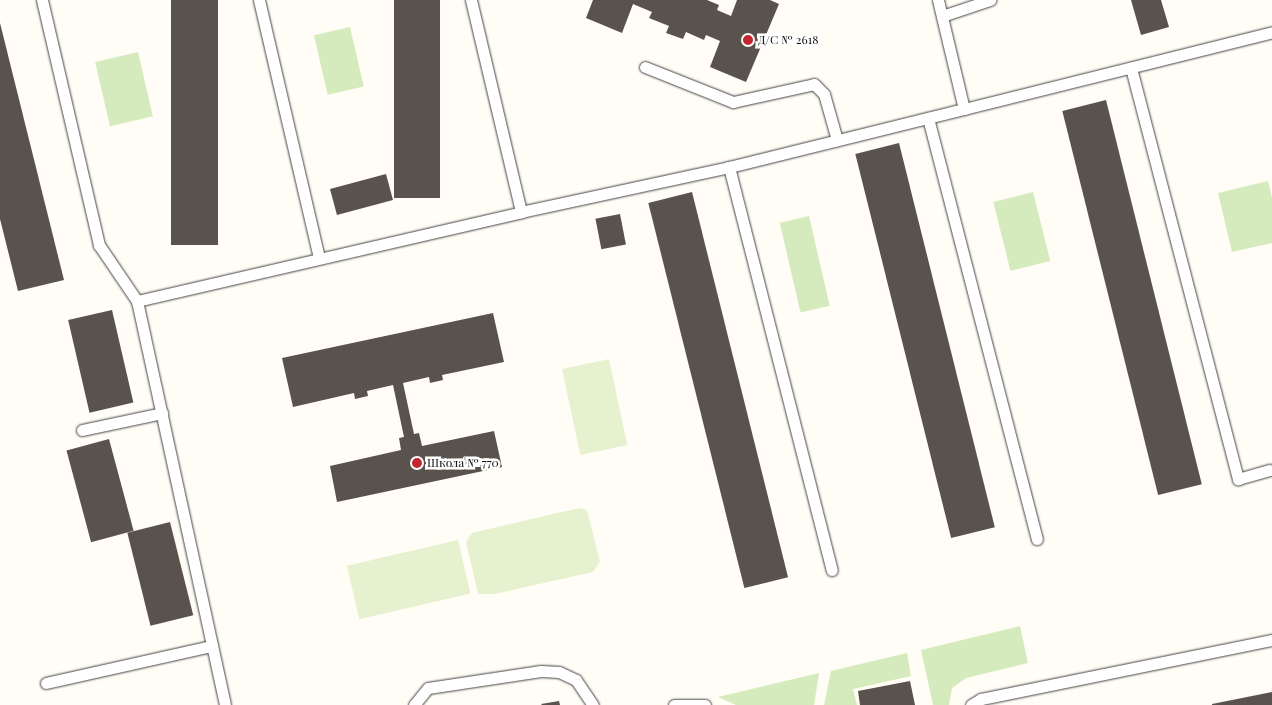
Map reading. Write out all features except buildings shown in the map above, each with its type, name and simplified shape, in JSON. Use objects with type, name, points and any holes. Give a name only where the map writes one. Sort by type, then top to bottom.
[{"type":"lane","points":[[42,0],[99,245],[137,301],[225,705]]},
{"type":"lane","points":[[259,0],[319,257]]},
{"type":"lane","points":[[471,0],[521,212]]},
{"type":"lane","points":[[938,0],[964,109]]},
{"type":"lane","points":[[942,16],[990,0]]},
{"type":"lane","points":[[137,301],[319,257],[729,168],[1272,32]]},
{"type":"lane","points":[[645,67],[733,102],[814,84],[824,94],[837,140]]},
{"type":"lane","points":[[1131,68],[1238,479],[1270,470]]},
{"type":"lane","points":[[928,118],[1037,539]]},
{"type":"lane","points":[[729,168],[832,570]]},
{"type":"lane","points":[[82,430],[162,413]]},
{"type":"lane","points":[[970,705],[981,699],[1272,640]]},
{"type":"lane","points":[[46,683],[212,646]]},
{"type":"lane","points":[[414,705],[428,688],[541,671],[559,672],[576,680],[594,705]]},
{"type":"lane","points":[[674,705],[705,705]]},
{"type":"green space","points":[[350,27],[364,86],[328,95],[314,35]]},
{"type":"green space","points":[[138,52],[153,116],[110,126],[95,62]]},
{"type":"green space","points":[[1268,181],[1272,198],[1272,243],[1232,252],[1218,193]]},
{"type":"green space","points":[[1033,192],[1050,261],[1010,271],[993,202]]},
{"type":"green space","points":[[809,216],[830,306],[800,312],[780,223]]},
{"type":"green space","points":[[609,359],[627,445],[580,455],[562,369]]},
{"type":"green space","points":[[579,508],[587,510],[600,562],[593,572],[495,594],[478,594],[466,542],[472,533]]},
{"type":"green space","points":[[458,540],[470,594],[359,619],[347,566]]},
{"type":"green space","points":[[1020,626],[1028,663],[966,678],[952,688],[949,705],[933,705],[921,650]]},
{"type":"green space","points":[[907,653],[911,676],[853,689],[857,705],[824,705],[831,671]]},
{"type":"green space","points":[[819,673],[814,705],[736,705],[718,697]]},
{"type":"place","name":"Д/C № 2618","points":[[748,40]]},
{"type":"place","name":"Школа № 770","points":[[417,463]]}]
